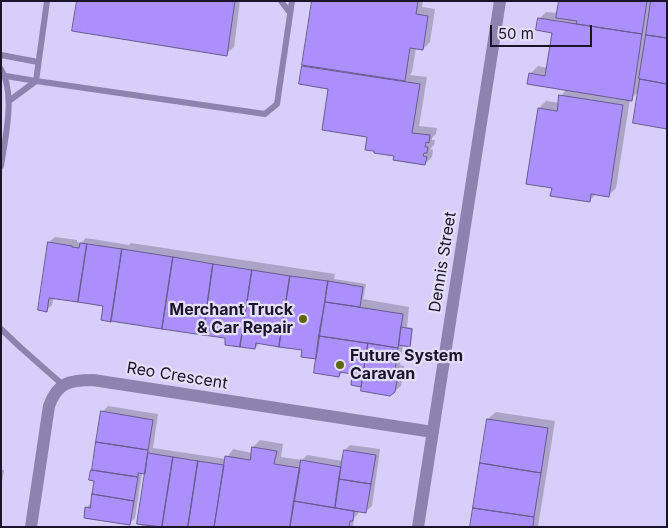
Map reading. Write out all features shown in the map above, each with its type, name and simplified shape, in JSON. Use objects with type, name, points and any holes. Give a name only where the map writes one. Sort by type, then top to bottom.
[{"type":"street","name":"Dennis Street","points":[[418,527],[500,1]]},
{"type":"street","name":"Reo Crescent","points":[[63,385],[82,380],[93,380],[433,432]]},
{"type":"street","points":[[30,527],[49,406],[53,396],[63,385]]},
{"type":"lane","points":[[9,101],[36,81],[48,1]]},
{"type":"lane","points":[[281,1],[290,13]]},
{"type":"lane","points":[[6,76],[265,114],[277,104],[292,1]]},
{"type":"lane","points":[[1,55],[38,62]]},
{"type":"lane","points":[[1,69],[6,76],[9,101],[1,166]]},
{"type":"lane","points":[[1,329],[63,385]]},
{"type":"shaded area","points":[[1,1],[667,1],[667,527],[1,527]]},
{"type":"building","points":[[77,1],[235,1],[227,56],[72,31]]},
{"type":"building","points":[[312,1],[418,1],[416,14],[428,16],[423,50],[410,48],[405,81],[302,65]]},
{"type":"building","points":[[559,1],[647,1],[642,34],[576,24],[577,21],[556,18]]},
{"type":"building","points":[[651,1],[667,1],[667,38],[646,35]]},
{"type":"building","points":[[538,18],[642,34],[632,101],[527,84],[529,73],[545,76],[552,33],[536,30]]},
{"type":"building","points":[[646,35],[667,38],[667,84],[639,79]]},
{"type":"building","points":[[302,66],[420,84],[412,133],[430,135],[429,143],[426,142],[425,147],[428,147],[427,153],[424,153],[423,156],[427,157],[425,165],[393,160],[394,156],[365,150],[367,137],[322,130],[328,89],[299,84]]},
{"type":"building","points":[[640,79],[667,84],[667,129],[633,123]]},
{"type":"building","points":[[559,95],[623,105],[609,197],[591,194],[590,202],[550,196],[552,188],[526,184],[538,108],[557,111]]},
{"type":"building","points":[[48,242],[79,248],[80,243],[87,244],[78,302],[49,298],[47,312],[38,310]]},
{"type":"building","points":[[87,244],[122,249],[111,322],[101,320],[103,306],[78,302]]},
{"type":"building","points":[[122,249],[173,257],[162,329],[111,321]]},
{"type":"building","points":[[173,257],[213,264],[203,335],[162,329]]},
{"type":"building","points":[[213,264],[252,270],[240,347],[225,345],[225,338],[203,335]]},
{"type":"building","points":[[252,270],[290,276],[279,347],[256,343],[255,349],[240,347]]},
{"type":"building","name":"Merchant Truck & Car Repair","points":[[290,276],[328,281],[316,359],[301,357],[302,350],[279,347]]},
{"type":"building","points":[[328,281],[363,287],[360,307],[325,302]]},
{"type":"building","points":[[325,302],[403,314],[398,348],[319,336]]},
{"type":"building","points":[[401,327],[412,329],[410,347],[399,345]]},
{"type":"building","name":"Future System Caravan","points":[[319,336],[368,343],[361,387],[351,385],[352,374],[340,372],[339,377],[314,373]]},
{"type":"building","points":[[368,343],[398,348],[395,370],[399,371],[395,392],[390,396],[361,391]]},
{"type":"building","points":[[101,411],[153,420],[148,450],[96,442]]},
{"type":"building","points":[[487,419],[548,428],[541,473],[480,463]]},
{"type":"building","points":[[96,442],[148,450],[145,474],[138,473],[138,477],[92,470]]},
{"type":"building","points":[[252,447],[277,451],[274,464],[300,468],[290,527],[214,527],[225,456],[250,460]]},
{"type":"building","points":[[344,450],[376,455],[371,484],[339,479]]},
{"type":"building","points":[[148,453],[173,457],[162,527],[137,524]]},
{"type":"building","points":[[173,457],[198,461],[188,527],[162,527]]},
{"type":"building","points":[[301,460],[341,467],[335,508],[294,501]]},
{"type":"building","points":[[198,461],[224,465],[214,527],[188,527]]},
{"type":"building","points":[[480,463],[541,473],[534,517],[473,508]]},
{"type":"building","points":[[91,470],[138,477],[134,501],[92,494],[94,481],[89,480]]},
{"type":"building","points":[[339,479],[371,484],[366,513],[335,508]]},
{"type":"building","points":[[92,494],[134,501],[130,525],[84,518],[85,507],[90,508]]},
{"type":"building","points":[[294,501],[354,511],[353,521],[350,521],[349,527],[290,527]]},
{"type":"building","points":[[473,508],[534,517],[533,527],[470,527]]},
{"type":"place","name":"Merchant Truck & Car Repair","points":[[303,319]]},
{"type":"place","name":"Future System Caravan","points":[[340,365]]}]
